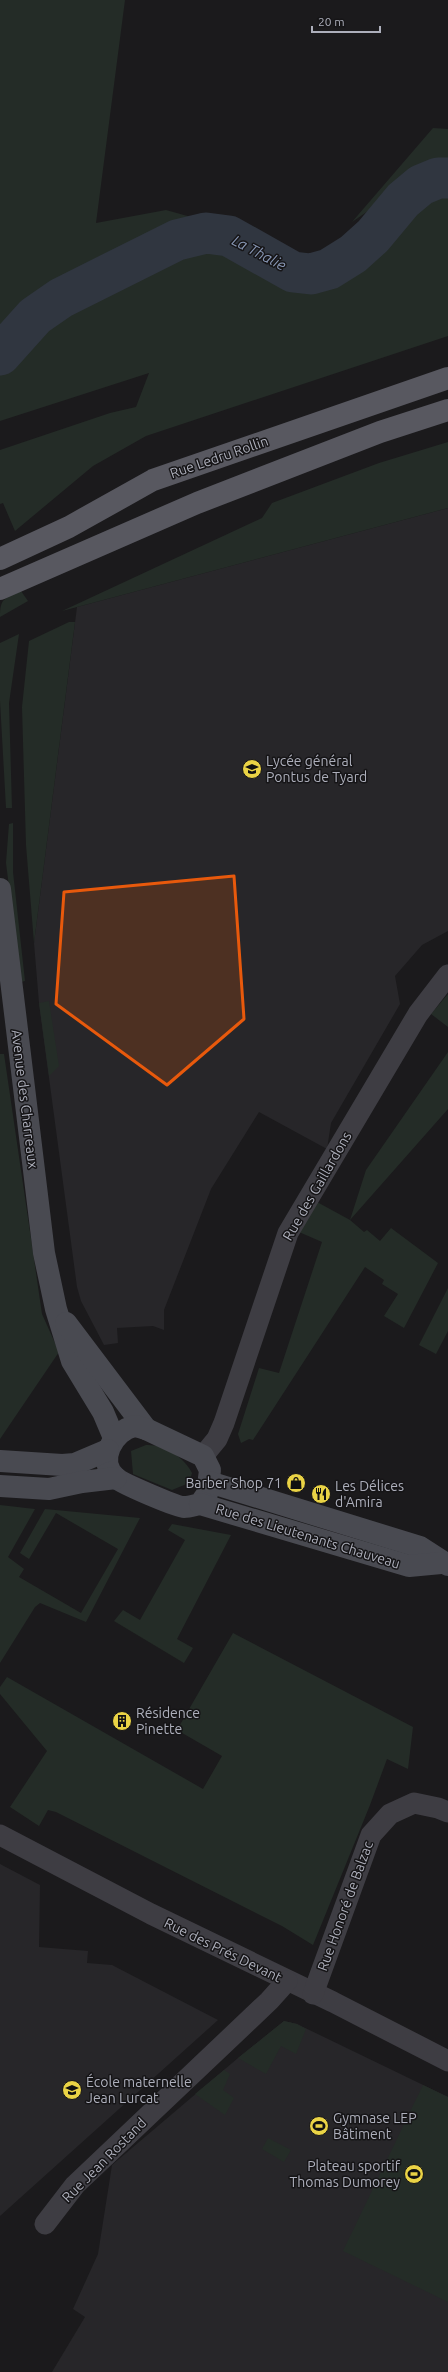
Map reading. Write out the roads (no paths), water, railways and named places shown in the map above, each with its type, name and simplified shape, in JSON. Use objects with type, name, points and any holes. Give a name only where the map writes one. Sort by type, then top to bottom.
[{"type":"main road","name":"Rue Ledru Rollin","points":[[0,559],[70,527],[153,480],[448,378]]},
{"type":"main road","points":[[0,589],[197,503],[380,432],[448,410]]},
{"type":"street","name":"Avenue des Charreaux","points":[[0,889],[44,1253],[56,1309],[72,1361],[103,1412],[111,1444],[108,1466],[116,1478]]},
{"type":"street","name":"Rue des Gaillardons","points":[[203,1456],[217,1439],[224,1423],[288,1233],[418,1014],[448,976]]},
{"type":"street","name":"Avenue des Charreaux","points":[[56,1309],[146,1429]]},
{"type":"street","points":[[0,1461],[62,1465],[75,1464],[111,1444],[126,1428],[134,1426],[146,1429],[203,1456],[210,1470],[207,1494],[200,1504],[184,1507],[116,1478],[82,1482],[49,1489],[0,1486]]},
{"type":"street","name":"Rue des Lieutenants Chauveau","points":[[209,1482],[420,1547],[445,1564]]},
{"type":"street","name":"Rue des Lieutenants Chauveau","points":[[200,1504],[409,1566],[445,1564]]},
{"type":"street","name":"Rue Honoré de Balzac","points":[[313,1994],[371,1835],[390,1814],[414,1803],[438,1808],[448,1812]]},
{"type":"street","name":"Rue des Prés Devant","points":[[0,1834],[109,1892],[313,1994],[333,2002],[448,2061]]},
{"type":"street","name":"Rue Jean Rostand","points":[[45,2224],[75,2185],[269,2001],[287,1981]]},
{"type":"waterway","name":"La Thalie","points":[[0,355],[35,316],[61,298],[177,240],[206,233],[229,236],[293,272],[311,274],[329,269],[353,254],[373,236],[403,200],[421,185],[438,178],[448,178]]},
{"type":"place","name":"Lycée général Pontus de Tyard","points":[[252,769]]},
{"type":"place","name":"Barber Shop 71","points":[[296,1483]]},
{"type":"place","name":"Les Délices d'Amira","points":[[321,1494]]},
{"type":"place","name":"Résidence Pinette","points":[[122,1721]]},
{"type":"place","name":"École maternelle Jean Lurcat","points":[[72,2090]]},
{"type":"place","name":"Gymnase LEP Bâtiment","points":[[319,2126]]},
{"type":"place","name":"Plateau sportif Thomas Dumorey","points":[[414,2174]]}]
